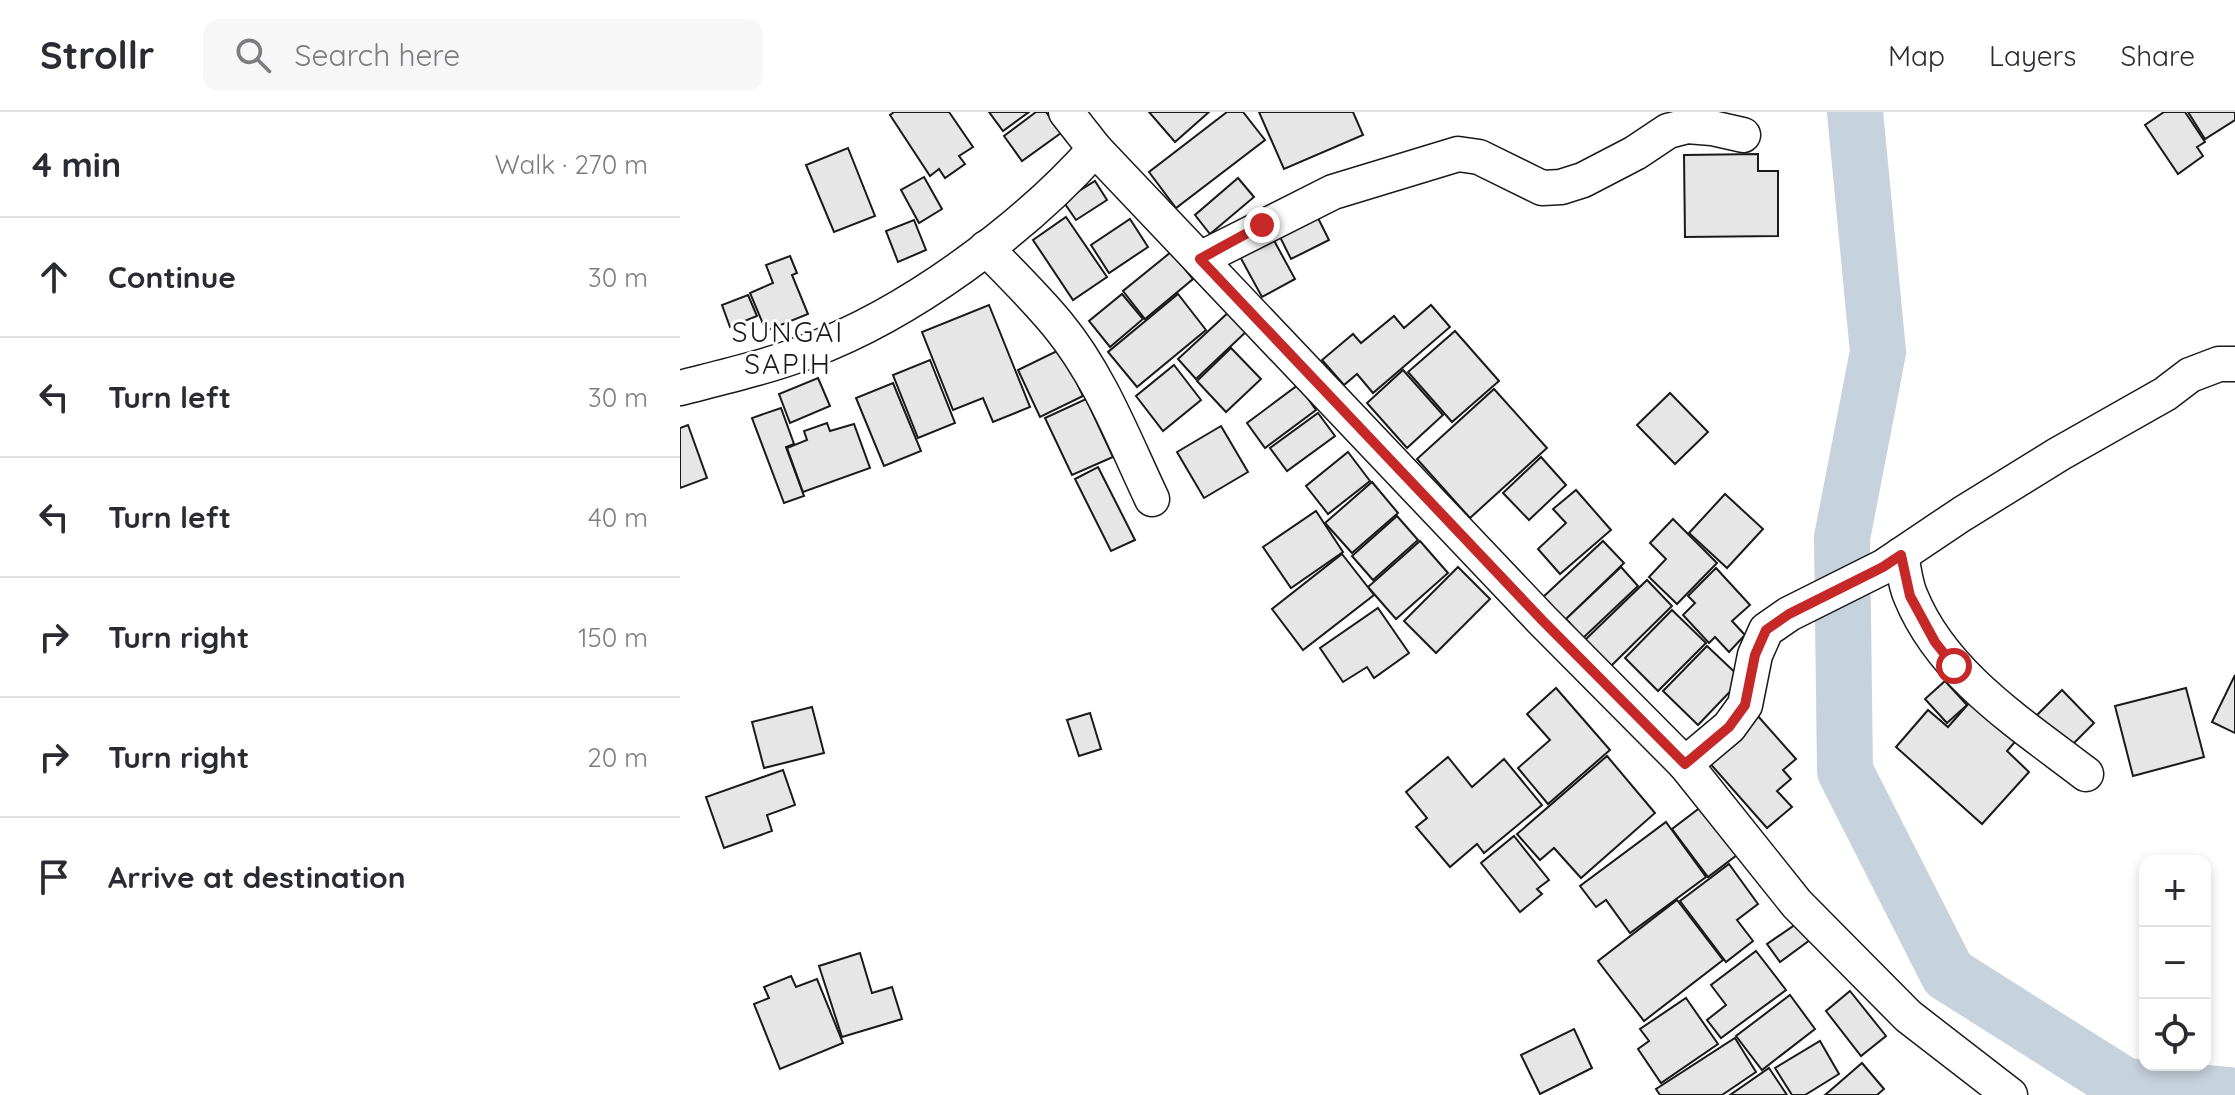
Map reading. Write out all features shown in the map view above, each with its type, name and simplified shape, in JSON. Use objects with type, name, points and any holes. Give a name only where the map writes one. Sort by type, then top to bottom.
[{"type":"street","points":[[1066,112],[1095,149],[1542,620],[1685,764],[1797,904],[1908,1016],[2010,1095]]},
{"type":"street","points":[[1200,259],[1333,192],[1458,154],[1479,157],[1542,188],[1561,187],[1583,180],[1622,160],[1668,131],[1687,126],[1743,135]]},
{"type":"street","points":[[680,388],[809,351],[897,308],[986,248],[1071,177],[1095,149]]},
{"type":"street","points":[[986,248],[1058,325],[1075,349],[1100,390],[1152,499]]},
{"type":"street","points":[[1685,764],[1729,727],[1745,705],[1755,655],[1766,630],[1789,614],[1892,561],[2059,454],[2165,394],[2190,375],[2219,364],[2235,364]]},
{"type":"street","points":[[1892,561],[1935,642],[1954,666],[2086,774]]},
{"type":"building","points":[[894,112],[949,112],[973,147],[959,156],[965,164],[945,178],[939,169],[930,176],[890,115]]},
{"type":"building","points":[[989,112],[1029,112],[1003,131]]},
{"type":"building","points":[[1036,112],[1046,112],[1061,133],[1022,161],[1004,136]]},
{"type":"building","points":[[1149,112],[1209,112],[1175,142]]},
{"type":"building","points":[[1227,112],[1243,112],[1265,140],[1176,208],[1149,172]]},
{"type":"building","points":[[1259,112],[1353,112],[1363,135],[1284,169]]},
{"type":"building","points":[[2164,112],[2185,112],[2205,142],[2197,147],[2203,156],[2178,174],[2145,125]]},
{"type":"building","points":[[2188,112],[2235,112],[2235,120],[2205,139]]},
{"type":"building","points":[[848,148],[875,216],[834,232],[806,165]]},
{"type":"building","points":[[1758,154],[1758,171],[1778,171],[1778,236],[1685,237],[1684,155]]},
{"type":"building","points":[[924,177],[942,209],[919,223],[901,190]]},
{"type":"building","points":[[1238,178],[1254,197],[1210,234],[1195,215]]},
{"type":"building","points":[[1095,181],[1107,200],[1076,220],[1063,201]]},
{"type":"building","points":[[1316,214],[1329,240],[1291,259],[1278,233]]},
{"type":"building","points":[[1066,217],[1107,277],[1073,300],[1033,240]]},
{"type":"building","points":[[1130,219],[1148,247],[1109,273],[1091,245]]},
{"type":"building","points":[[914,220],[926,250],[898,262],[886,231]]},
{"type":"building","points":[[1271,235],[1295,279],[1262,297],[1238,253]]},
{"type":"building","points":[[1171,252],[1193,279],[1145,319],[1123,291]]},
{"type":"building","points":[[790,256],[797,273],[792,275],[808,314],[766,331],[750,293],[773,283],[766,265]]},
{"type":"building","points":[[1122,294],[1143,319],[1110,347],[1089,321]]},
{"type":"building","points":[[1178,294],[1206,330],[1137,387],[1108,352]]},
{"type":"building","points":[[748,295],[757,316],[730,327],[722,305]]},
{"type":"building","points":[[989,305],[1030,407],[993,422],[983,398],[953,410],[922,332]]},
{"type":"building","points":[[1431,305],[1450,327],[1373,393],[1357,374],[1344,385],[1322,360],[1353,334],[1361,343],[1394,316],[1404,328]]},
{"type":"building","points":[[1231,310],[1249,329],[1196,379],[1178,359]]},
{"type":"building","points":[[1455,331],[1499,381],[1452,422],[1408,372]]},
{"type":"building","points":[[1231,348],[1261,379],[1226,412],[1197,381]]},
{"type":"building","points":[[1061,349],[1083,396],[1040,417],[1018,370]]},
{"type":"building","points":[[930,360],[955,423],[918,438],[893,375]]},
{"type":"building","points":[[1174,365],[1201,400],[1163,431],[1136,396]]},
{"type":"building","points":[[1403,370],[1443,415],[1407,448],[1367,403]]},
{"type":"building","points":[[818,378],[830,406],[790,423],[779,394]]},
{"type":"building","points":[[893,383],[921,451],[884,466],[856,398]]},
{"type":"building","points":[[1298,385],[1316,410],[1265,448],[1247,423]]},
{"type":"building","points":[[1494,389],[1547,448],[1470,518],[1417,459]]},
{"type":"building","points":[[1670,393],[1708,432],[1675,464],[1637,425]]},
{"type":"building","points":[[1086,399],[1113,457],[1072,475],[1045,418]]},
{"type":"building","points":[[781,408],[794,444],[786,447],[804,496],[784,503],[752,418]]},
{"type":"building","points":[[1318,413],[1335,436],[1287,471],[1270,448]]},
{"type":"building","points":[[827,423],[830,431],[854,424],[870,468],[803,492],[787,448],[807,440],[804,431]]},
{"type":"building","points":[[688,425],[707,478],[680,488],[680,428]]},
{"type":"building","points":[[1221,426],[1248,472],[1204,498],[1177,452]]},
{"type":"building","points":[[1348,452],[1370,481],[1328,514],[1306,486]]},
{"type":"building","points":[[1541,457],[1566,485],[1529,520],[1503,493]]},
{"type":"building","points":[[1098,467],[1135,540],[1111,551],[1075,479]]},
{"type":"building","points":[[1372,482],[1398,513],[1352,553],[1325,523]]},
{"type":"building","points":[[1576,490],[1611,530],[1560,574],[1538,549],[1566,523],[1553,509]]},
{"type":"building","points":[[1725,494],[1763,529],[1727,568],[1689,533]]},
{"type":"building","points":[[1316,511],[1343,552],[1291,588],[1263,547]]},
{"type":"building","points":[[1397,516],[1418,540],[1373,580],[1352,556]]},
{"type":"building","points":[[1673,519],[1717,563],[1677,604],[1649,577],[1666,559],[1650,543]]},
{"type":"building","points":[[1420,541],[1448,573],[1396,619],[1368,587]]},
{"type":"building","points":[[1603,541],[1624,563],[1563,622],[1541,599]]},
{"type":"building","points":[[1342,554],[1374,595],[1303,650],[1272,609]]},
{"type":"building","points":[[1458,567],[1490,599],[1436,653],[1404,621]]},
{"type":"building","points":[[1621,567],[1638,586],[1583,638],[1566,619]]},
{"type":"building","points":[[1716,568],[1750,605],[1732,621],[1745,635],[1729,652],[1715,637],[1709,643],[1683,615],[1695,603],[1688,596]]},
{"type":"building","points":[[1647,580],[1672,606],[1611,666],[1585,640]]},
{"type":"building","points":[[1378,608],[1409,653],[1374,678],[1367,667],[1343,682],[1320,648]]},
{"type":"building","points":[[1672,610],[1706,643],[1658,691],[1625,658]]},
{"type":"building","points":[[1707,646],[1742,679],[1698,725],[1663,691]]},
{"type":"building","points":[[2235,675],[2235,733],[2212,722]]},
{"type":"building","points":[[1945,681],[1967,705],[1947,723],[1925,699]]},
{"type":"building","points":[[1556,688],[1610,750],[1548,804],[1518,768],[1550,740],[1527,714]]},
{"type":"building","points":[[2186,688],[2204,757],[2133,776],[2115,706]]},
{"type":"building","points":[[2062,690],[2094,723],[2063,754],[2031,721]]},
{"type":"building","points":[[1970,702],[2021,735],[2007,751],[2029,772],[1982,824],[1896,747],[1928,710],[1948,727]]},
{"type":"building","points":[[812,707],[824,753],[764,768],[752,722]]},
{"type":"building","points":[[1090,713],[1101,749],[1079,756],[1067,720]]},
{"type":"building","points":[[1757,715],[1796,759],[1783,770],[1791,779],[1777,791],[1792,807],[1767,828],[1707,760]]},
{"type":"building","points":[[1607,756],[1655,813],[1581,878],[1554,848],[1540,860],[1517,834]]},
{"type":"building","points":[[1448,757],[1472,787],[1504,759],[1542,805],[1484,853],[1477,844],[1450,867],[1416,827],[1427,818],[1406,792]]},
{"type":"building","points":[[783,770],[795,805],[767,815],[772,831],[724,848],[706,797]]},
{"type":"building","points":[[1701,807],[1737,855],[1708,877],[1672,829]]},
{"type":"building","points":[[1666,822],[1706,877],[1630,933],[1606,900],[1596,907],[1580,886]]},
{"type":"building","points":[[1514,836],[1549,880],[1537,889],[1542,894],[1520,912],[1481,863]]},
{"type":"building","points":[[1729,864],[1758,904],[1737,920],[1753,941],[1726,962],[1680,901]]},
{"type":"building","points":[[1677,900],[1723,960],[1644,1021],[1598,961]]},
{"type":"building","points":[[1802,920],[1814,937],[1780,962],[1767,944]]},
{"type":"building","points":[[1756,951],[1786,990],[1721,1038],[1707,1020],[1726,1005],[1711,985]]},
{"type":"building","points":[[860,953],[872,993],[892,987],[902,1019],[842,1037],[819,966]]},
{"type":"building","points":[[791,976],[796,987],[817,979],[843,1043],[780,1069],[754,1004],[769,998],[764,987]]},
{"type":"building","points":[[1850,991],[1886,1036],[1861,1056],[1826,1011]]},
{"type":"building","points":[[1790,995],[1815,1029],[1762,1070],[1736,1036]]},
{"type":"building","points":[[1686,998],[1718,1044],[1661,1083],[1638,1049],[1649,1041],[1640,1029]]},
{"type":"building","points":[[1574,1029],[1592,1068],[1540,1094],[1521,1055]]},
{"type":"building","points":[[1735,1038],[1756,1072],[1722,1095],[1660,1095],[1656,1089]]},
{"type":"building","points":[[1820,1041],[1839,1074],[1805,1095],[1792,1095],[1775,1068]]},
{"type":"building","points":[[1862,1063],[1884,1089],[1877,1095],[1825,1095]]},
{"type":"building","points":[[1769,1068],[1787,1095],[1730,1095]]},
{"type":"waterway","points":[[1855,112],[1878,352],[1842,538],[1845,771],[1948,974],[2125,1086],[2228,1095]]},
{"type":"district","name":"SUNGAI SAPIH","points":[[788,347]]},
{"type":"route","points":[[1262,225],[1200,259],[1542,620],[1685,764],[1729,727],[1745,705],[1755,655],[1766,630],[1789,614],[1901,555],[1910,596],[1935,642],[1954,666]]}]
